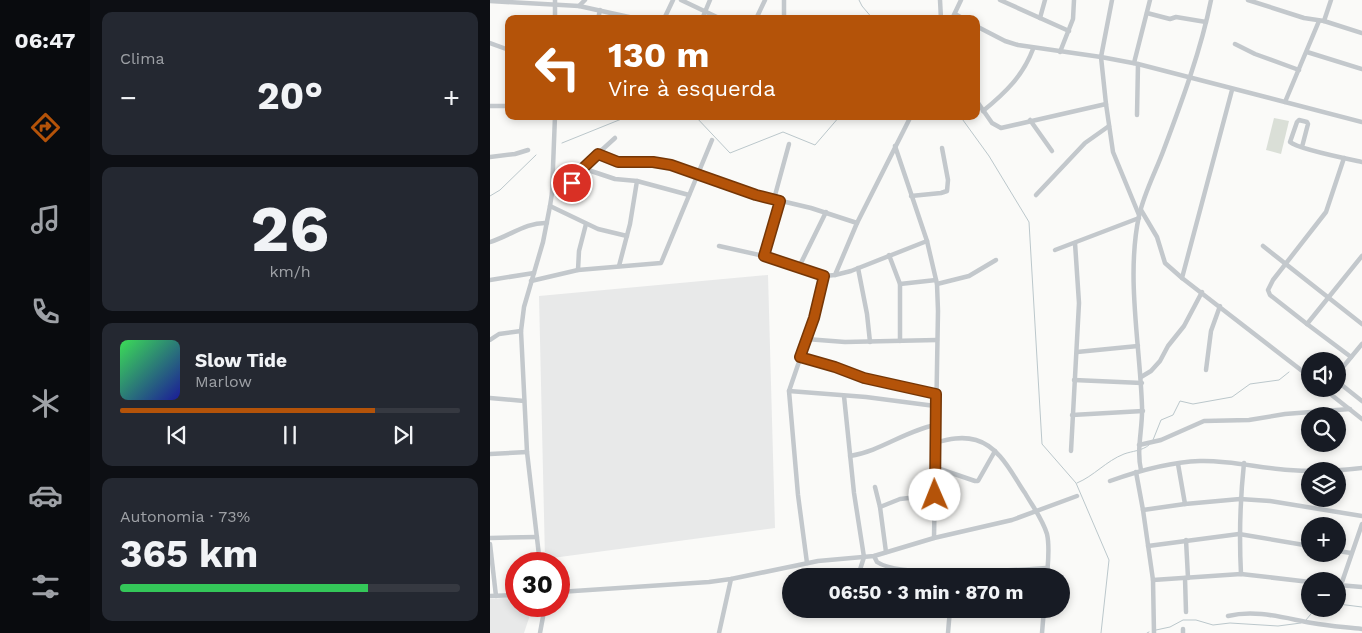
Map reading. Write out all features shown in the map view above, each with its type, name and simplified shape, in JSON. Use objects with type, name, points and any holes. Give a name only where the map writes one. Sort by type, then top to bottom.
[{"type":"street","points":[[579,6],[585,0]]},
{"type":"street","points":[[666,15],[673,0]]},
{"type":"street","points":[[681,0],[712,15]]},
{"type":"street","points":[[703,15],[710,0]]},
{"type":"street","points":[[758,15],[765,0]]},
{"type":"street","points":[[784,0],[784,15]]},
{"type":"street","points":[[940,0],[941,15]]},
{"type":"street","points":[[954,15],[961,0]]},
{"type":"street","points":[[1000,0],[1069,30]]},
{"type":"street","points":[[1040,18],[1045,0]]},
{"type":"street","points":[[1060,52],[1074,13],[1074,0]]},
{"type":"street","points":[[1112,0],[1100,56],[1113,152],[1140,214],[1158,237],[1165,263],[1301,370]]},
{"type":"street","points":[[1138,115],[1136,64],[1150,0]]},
{"type":"street","points":[[1154,633],[1153,580],[1138,471],[1143,412],[1134,265],[1140,214],[1189,77],[1211,0]]},
{"type":"street","points":[[1248,0],[1362,32]]},
{"type":"street","points":[[1285,102],[1331,0]]},
{"type":"street","points":[[490,1],[555,2],[621,15]]},
{"type":"street","points":[[555,2],[555,15]]},
{"type":"street","points":[[599,15],[600,10]]},
{"type":"street","points":[[1147,12],[1170,19],[1176,17],[1206,22]]},
{"type":"street","points":[[980,28],[1005,41],[1033,49],[1100,56],[1362,122]]},
{"type":"street","points":[[490,43],[505,49]]},
{"type":"street","points":[[1236,44],[1255,54],[1300,70]]},
{"type":"street","points":[[983,111],[1009,89],[1027,62],[1033,49]]},
{"type":"street","points":[[1307,52],[1362,69]]},
{"type":"street","points":[[1182,278],[1232,90]]},
{"type":"street","points":[[980,106],[992,123],[1001,128],[1006,128],[1030,120],[1071,113],[1106,104]]},
{"type":"street","points":[[490,106],[505,106]]},
{"type":"street","points":[[539,552],[527,452],[521,332],[524,307],[550,206],[555,120]]},
{"type":"street","points":[[835,275],[857,223],[909,120]]},
{"type":"street","points":[[1030,120],[1052,151]]},
{"type":"street","points":[[1302,147],[1308,124],[1299,120],[1296,122],[1290,142],[1302,147],[1362,162]]},
{"type":"street","points":[[1036,195],[1085,143],[1109,126]]},
{"type":"street","points":[[552,193],[568,188],[582,168],[615,138]]},
{"type":"street","points":[[531,281],[578,270],[661,263],[712,140]]},
{"type":"street","points":[[774,199],[789,144]]},
{"type":"street","points":[[896,146],[927,242],[936,282],[934,538]]},
{"type":"street","points":[[911,196],[947,191],[948,180],[942,148]]},
{"type":"street","points":[[490,157],[515,154],[528,150]]},
{"type":"street","points":[[598,154],[618,162],[662,163],[699,174],[756,195],[826,212],[857,223]]},
{"type":"street","points":[[1344,158],[1326,212],[1270,284],[1268,290],[1270,294],[1307,324],[1351,357]]},
{"type":"street","points":[[582,168],[614,179],[637,181],[689,195]]},
{"type":"street","points":[[619,266],[632,218],[637,181]]},
{"type":"street","points":[[764,256],[780,201]]},
{"type":"street","points":[[550,206],[586,224],[627,236]]},
{"type":"street","points":[[798,267],[826,212]]},
{"type":"street","points":[[1055,250],[1075,244],[1140,214]]},
{"type":"street","points":[[490,242],[511,234],[529,224],[547,222]]},
{"type":"street","points":[[578,270],[579,251],[586,224]]},
{"type":"street","points":[[719,246],[764,256],[824,276],[835,275],[858,268],[927,242]]},
{"type":"street","points":[[1071,451],[1079,291],[1075,244]]},
{"type":"street","points":[[1263,246],[1362,324]]},
{"type":"street","points":[[889,255],[900,284],[900,342]]},
{"type":"street","points":[[1307,324],[1362,256]]},
{"type":"street","points":[[900,284],[936,282],[969,276],[996,260]]},
{"type":"street","points":[[858,268],[867,314],[870,342]]},
{"type":"street","points":[[490,280],[534,273]]},
{"type":"street","points":[[807,563],[798,495],[789,391],[814,318],[824,276]]},
{"type":"street","points":[[1141,377],[1151,371],[1160,361],[1168,346],[1184,326],[1202,292]]},
{"type":"street","points":[[1206,370],[1211,331],[1220,306]]},
{"type":"street","points":[[490,340],[499,334],[521,332]]},
{"type":"street","points":[[806,339],[828,342],[936,340]]},
{"type":"street","points":[[1346,363],[1362,344]]},
{"type":"street","points":[[1077,352],[1138,346]]},
{"type":"street","points":[[800,357],[864,378],[936,394]]},
{"type":"street","points":[[1074,380],[1142,383]]},
{"type":"street","points":[[1346,388],[1362,401]]},
{"type":"street","points":[[789,391],[866,397],[935,406]]},
{"type":"street","points":[[844,396],[864,556],[860,568]]},
{"type":"street","points":[[1334,397],[1362,420]]},
{"type":"street","points":[[490,398],[524,402]]},
{"type":"street","points":[[1139,446],[1161,440],[1204,421],[1249,420],[1285,414],[1350,409]]},
{"type":"street","points":[[1072,415],[1143,412]]},
{"type":"street","points":[[850,456],[880,447],[924,427],[935,425]]},
{"type":"street","points":[[934,443],[959,437],[968,438],[978,440],[995,451],[1009,468],[1038,512],[1047,537],[1047,568]]},
{"type":"street","points":[[934,467],[978,481],[995,451]]},
{"type":"street","points":[[490,454],[527,452]]},
{"type":"street","points":[[1110,481],[1138,471],[1201,461],[1244,463],[1295,470],[1341,471],[1362,468]]},
{"type":"street","points":[[1241,574],[1239,534],[1244,463]]},
{"type":"street","points":[[1178,464],[1185,504]]},
{"type":"street","points":[[875,487],[880,507],[886,552]]},
{"type":"street","points":[[880,507],[900,499],[935,495]]},
{"type":"street","points":[[570,591],[731,579],[807,563],[874,556],[934,538],[1002,523],[1038,512],[1077,496]]},
{"type":"street","points":[[1143,510],[1240,499],[1270,501],[1362,516]]},
{"type":"street","points":[[1344,572],[1362,524]]},
{"type":"street","points":[[1148,546],[1239,534],[1301,544]]},
{"type":"street","points":[[490,538],[537,537]]},
{"type":"street","points":[[1186,540],[1186,612]]},
{"type":"street","points":[[490,544],[496,596]]},
{"type":"street","points":[[1354,544],[1362,545]]},
{"type":"street","points":[[1346,552],[1351,553]]},
{"type":"street","points":[[874,556],[877,562],[884,566],[899,568]]},
{"type":"street","points":[[1153,580],[1241,574],[1301,581]]},
{"type":"street","points":[[719,633],[731,579]]},
{"type":"street","points":[[1346,586],[1362,588]]},
{"type":"street","points":[[490,596],[505,596]]},
{"type":"street","points":[[1228,616],[1242,612],[1362,629]]},
{"type":"street","points":[[540,633],[544,617]]},
{"type":"street","points":[[948,633],[949,618]]},
{"type":"street","points":[[1042,633],[1043,618]]},
{"type":"shaded area","points":[[1274,118],[1289,121],[1281,154],[1266,150]]},
{"type":"shaded area","points":[[768,275],[775,528],[570,556],[570,552],[545,552],[539,296]]},
{"type":"shaded area","points":[[505,598],[505,617],[529,617],[524,633],[490,633],[490,599]]},
{"type":"waterway","points":[[859,0],[870,15]]},
{"type":"waterway","points":[[562,143],[619,120]]},
{"type":"waterway","points":[[699,120],[730,153],[783,132],[815,145],[837,120]]},
{"type":"waterway","points":[[963,120],[989,156],[1029,222],[1042,444],[1076,483],[1109,560],[1101,633]]},
{"type":"waterway","points":[[490,196],[500,190],[536,155]]},
{"type":"waterway","points":[[1153,440],[1161,420],[1173,415],[1180,401],[1193,404],[1232,397],[1250,384],[1279,380],[1289,372]]},
{"type":"waterway","points":[[1077,483],[1118,457],[1143,449],[1149,445]]},
{"type":"waterway","points":[[1346,605],[1362,607]]},
{"type":"waterway","points":[[1156,630],[1170,627],[1183,620],[1196,620],[1213,625],[1230,623],[1278,626],[1301,623]]},
{"type":"route","points":[[572,183],[580,171],[598,154],[618,162],[653,162],[684,168],[740,190],[780,201],[764,256],[824,276],[814,318],[800,357],[854,373],[864,378],[936,394],[934,443],[935,495]]}]
